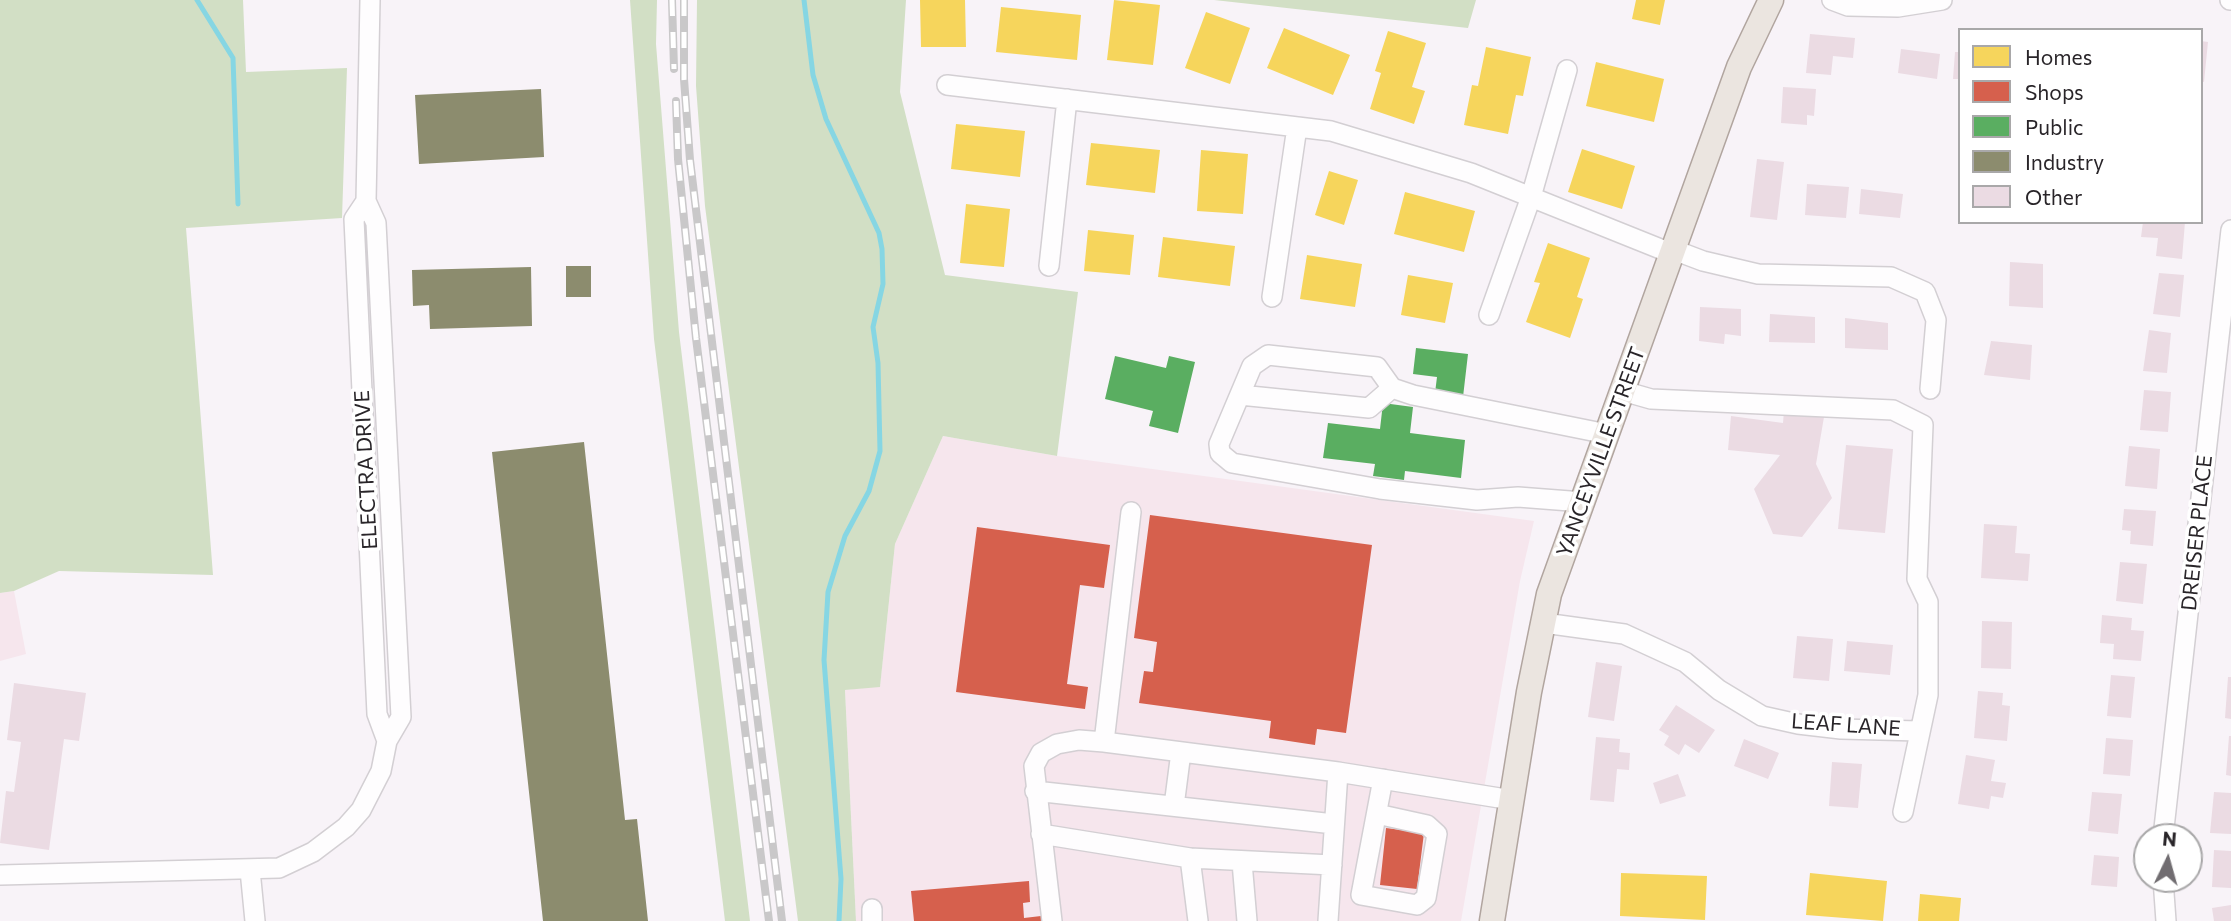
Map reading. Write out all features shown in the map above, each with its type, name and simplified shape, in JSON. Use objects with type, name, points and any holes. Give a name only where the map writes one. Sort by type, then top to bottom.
[{"type":"main road","name":"YANCEYVILLE STREET","points":[[1492,921],[1549,594],[1739,67],[1771,0]]},
{"type":"street","name":"ELECTRA DRIVE","points":[[0,875],[250,870],[296,862],[329,842],[346,827],[372,793],[381,771],[387,741],[401,718],[376,223],[366,201],[370,0]]},
{"type":"street","points":[[1832,0],[1848,6],[1898,8],[1942,0]]},
{"type":"street","points":[[1489,315],[1531,197],[1567,70]]},
{"type":"street","points":[[947,85],[1332,131],[1471,173],[1703,261],[1758,274],[1891,277],[1926,292],[1936,320],[1930,389]]},
{"type":"street","points":[[1049,266],[1067,99]]},
{"type":"street","points":[[1272,297],[1297,127]]},
{"type":"street","name":"ELECTRA DRIVE","points":[[366,201],[354,219],[377,715],[387,741]]},
{"type":"street","name":"DREISER PLACE","points":[[2165,823],[2231,230]]},
{"type":"street","points":[[1583,502],[1518,497],[1477,500],[1380,489],[1232,463],[1220,453],[1219,443],[1252,366],[1268,355],[1377,367],[1392,388],[1426,398],[1607,434]]},
{"type":"street","points":[[1240,395],[1369,408],[1392,388]]},
{"type":"street","points":[[1623,391],[1651,400],[1893,410],[1923,425],[1917,579],[1928,602],[1928,695],[1903,812]]},
{"type":"street","points":[[362,401],[386,399]]},
{"type":"street","points":[[1104,742],[1130,512]]},
{"type":"street","name":"LEAF LANE","points":[[1544,623],[1624,635],[1685,663],[1719,690],[1762,716],[1841,729],[1919,731]]},
{"type":"street","points":[[1052,921],[1034,766],[1041,753],[1056,744],[1079,740],[1104,742],[1338,772],[1512,800]]},
{"type":"street","points":[[1174,806],[1181,752]]},
{"type":"street","points":[[1328,921],[1338,772]]},
{"type":"street","points":[[1361,895],[1383,779]]},
{"type":"street","points":[[1035,791],[1334,824]]},
{"type":"street","points":[[1330,892],[1417,905],[1426,898],[1437,834],[1427,825],[1377,814]]},
{"type":"street","points":[[1041,834],[1190,858],[1332,865]]},
{"type":"street","points":[[1190,858],[1198,921]]},
{"type":"street","points":[[1242,862],[1247,921]]},
{"type":"street","points":[[250,870],[255,921]]},
{"type":"street","points":[[2164,893],[2166,921]]},
{"type":"shaded area","points":[[943,436],[1057,456],[1534,521],[1520,581],[1461,921],[856,921],[845,690],[880,686],[895,544]]},
{"type":"shaded area","points":[[14,591],[26,654],[0,661],[0,593]]},
{"type":"green space","points":[[0,0],[243,0],[246,72],[347,68],[342,218],[186,228],[213,575],[59,571],[14,591],[0,593]]},
{"type":"green space","points":[[630,0],[657,0],[656,44],[679,332],[750,921],[725,921],[654,339]]},
{"type":"green space","points":[[697,0],[906,0],[900,92],[945,275],[1078,292],[1057,456],[943,436],[895,544],[880,687],[845,690],[856,921],[798,921],[705,206],[696,86]]},
{"type":"green space","points":[[1214,0],[1476,0],[1468,28]]},
{"type":"building: Homes","points":[[920,0],[965,0],[966,47],[921,47]]},
{"type":"building: Homes","points":[[1114,0],[1160,5],[1153,65],[1107,60]]},
{"type":"building: Homes","points":[[1636,0],[1665,0],[1660,25],[1632,19]]},
{"type":"building: Homes","points":[[1001,7],[1081,15],[1077,60],[996,52]]},
{"type":"building: Homes","points":[[1206,12],[1250,28],[1230,84],[1185,68]]},
{"type":"building: Homes","points":[[1284,28],[1350,55],[1333,95],[1267,68]]},
{"type":"building: Homes","points":[[1388,31],[1426,43],[1412,87],[1425,91],[1414,124],[1370,109],[1381,73],[1375,71]]},
{"type":"building: Homes","points":[[1486,47],[1531,57],[1523,96],[1516,95],[1508,134],[1464,125],[1472,85],[1478,86]]},
{"type":"building: Homes","points":[[1596,62],[1664,79],[1654,122],[1586,106]]},
{"type":"building: Homes","points":[[956,124],[1025,131],[1020,177],[951,169]]},
{"type":"building: Homes","points":[[1091,143],[1160,150],[1155,193],[1086,185]]},
{"type":"building: Homes","points":[[1582,149],[1635,166],[1622,209],[1568,192]]},
{"type":"building: Homes","points":[[1201,150],[1248,154],[1243,214],[1197,211]]},
{"type":"building: Homes","points":[[1329,171],[1358,180],[1344,225],[1315,215]]},
{"type":"building: Homes","points":[[1405,192],[1475,211],[1464,252],[1394,234]]},
{"type":"building: Homes","points":[[966,204],[1010,209],[1004,267],[960,263]]},
{"type":"building: Homes","points":[[1088,230],[1134,235],[1130,275],[1084,271]]},
{"type":"building: Homes","points":[[1163,237],[1235,246],[1230,286],[1158,277]]},
{"type":"building: Homes","points":[[1548,243],[1590,258],[1577,297],[1583,299],[1570,338],[1526,322],[1540,283],[1534,282]]},
{"type":"building: Homes","points":[[1307,255],[1362,264],[1355,307],[1300,299]]},
{"type":"building: Homes","points":[[1408,275],[1453,283],[1445,323],[1401,315]]},
{"type":"building: Homes","points":[[1621,873],[1707,876],[1705,920],[1620,916]]},
{"type":"building: Homes","points":[[1810,873],[1887,881],[1883,921],[1806,915]]},
{"type":"building: Homes","points":[[1920,894],[1961,898],[1959,921],[1918,921]]},
{"type":"building: Shops","points":[[1150,515],[1372,545],[1346,733],[1317,729],[1315,745],[1269,738],[1271,721],[1139,703],[1144,671],[1153,672],[1157,642],[1134,638]]},
{"type":"building: Shops","points":[[977,527],[1110,545],[1104,588],[1080,585],[1067,684],[1088,687],[1085,709],[956,692]]},
{"type":"building: Shops","points":[[1386,828],[1424,833],[1417,889],[1380,885]]},
{"type":"building: Shops","points":[[1029,881],[1030,902],[1023,903],[1024,918],[1041,916],[1042,921],[914,921],[911,891]]},
{"type":"building: Public","points":[[1416,348],[1468,354],[1463,397],[1435,393],[1437,377],[1413,374]]},
{"type":"building: Public","points":[[1115,356],[1166,368],[1169,356],[1195,362],[1178,433],[1149,426],[1153,411],[1105,399]]},
{"type":"building: Public","points":[[1383,403],[1413,407],[1410,433],[1465,440],[1461,478],[1405,471],[1404,480],[1373,476],[1375,464],[1323,458],[1328,423],[1380,429]]},
{"type":"building: Industry","points":[[541,89],[544,157],[419,164],[415,95]]},
{"type":"building: Industry","points":[[566,266],[591,266],[591,297],[566,297]]},
{"type":"building: Industry","points":[[531,267],[532,326],[430,329],[429,305],[413,306],[412,270]]},
{"type":"building: Industry","points":[[584,442],[625,820],[637,819],[648,921],[543,921],[492,452]]},
{"type":"building: Other","points":[[1810,34],[1855,38],[1853,58],[1833,56],[1831,75],[1806,73]]},
{"type":"building: Other","points":[[2203,41],[2208,42],[2203,82]]},
{"type":"building: Other","points":[[1901,49],[1940,54],[1937,79],[1898,73]]},
{"type":"building: Other","points":[[1955,52],[1958,52],[1958,79],[1953,79]]},
{"type":"building: Other","points":[[1783,87],[1816,89],[1814,116],[1807,115],[1807,125],[1781,123]]},
{"type":"building: Other","points":[[1757,159],[1784,162],[1777,220],[1750,217]]},
{"type":"building: Other","points":[[1807,184],[1849,187],[1846,218],[1805,215]]},
{"type":"building: Other","points":[[1861,189],[1903,194],[1900,218],[1859,214]]},
{"type":"building: Other","points":[[2143,224],[2185,224],[2182,259],[2156,256],[2158,238],[2141,237]]},
{"type":"building: Other","points":[[2010,262],[2043,264],[2043,308],[2009,306]]},
{"type":"building: Other","points":[[2159,273],[2184,275],[2180,317],[2153,314]]},
{"type":"building: Other","points":[[1700,307],[1741,309],[1741,336],[1725,334],[1724,344],[1699,341]]},
{"type":"building: Other","points":[[1770,314],[1815,317],[1815,343],[1769,342]]},
{"type":"building: Other","points":[[1845,318],[1888,323],[1888,350],[1845,348]]},
{"type":"building: Other","points":[[2149,330],[2171,333],[2167,373],[2143,371]]},
{"type":"building: Other","points":[[1991,341],[2032,345],[2030,380],[1984,375]]},
{"type":"building: Other","points":[[2144,390],[2171,392],[2168,432],[2140,430]]},
{"type":"building: Other","points":[[1784,411],[1824,417],[1816,464],[1832,498],[1802,537],[1773,534],[1754,489],[1780,455],[1728,450],[1731,416],[1783,423]]},
{"type":"building: Other","points":[[1846,445],[1893,449],[1885,533],[1838,529]]},
{"type":"building: Other","points":[[2129,446],[2160,449],[2157,489],[2125,486]]},
{"type":"building: Other","points":[[2124,509],[2156,511],[2153,546],[2130,544],[2131,531],[2122,530]]},
{"type":"building: Other","points":[[1984,524],[2017,526],[2015,553],[2030,554],[2028,581],[1981,578]]},
{"type":"building: Other","points":[[2120,562],[2147,564],[2143,604],[2116,601]]},
{"type":"building: Other","points":[[2102,615],[2132,618],[2131,630],[2144,631],[2141,661],[2113,659],[2114,644],[2100,643]]},
{"type":"building: Other","points":[[1982,621],[2012,622],[2011,669],[1981,668]]},
{"type":"building: Other","points":[[1797,636],[1833,639],[1829,681],[1793,678]]},
{"type":"building: Other","points":[[1847,641],[1893,645],[1890,675],[1844,671]]},
{"type":"building: Other","points":[[1596,662],[1622,666],[1614,721],[1588,717]]},
{"type":"building: Other","points":[[2111,675],[2135,677],[2131,718],[2107,716]]},
{"type":"building: Other","points":[[2228,677],[2231,677],[2231,719],[2225,718]]},
{"type":"building: Other","points":[[14,683],[86,693],[79,741],[64,739],[49,850],[0,843],[6,791],[14,792],[21,742],[7,740]]},
{"type":"building: Other","points":[[1978,691],[2003,693],[2002,705],[2010,706],[2007,741],[1974,738]]},
{"type":"building: Other","points":[[1676,705],[1715,730],[1699,753],[1685,744],[1679,755],[1664,745],[1669,736],[1659,730]]},
{"type":"building: Other","points":[[2231,736],[2231,776],[2226,775]]},
{"type":"building: Other","points":[[1596,737],[1620,739],[1619,752],[1630,753],[1629,770],[1617,769],[1614,802],[1590,800]]},
{"type":"building: Other","points":[[2106,738],[2133,740],[2130,776],[2103,774]]},
{"type":"building: Other","points":[[1744,739],[1779,753],[1768,779],[1734,766]]},
{"type":"building: Other","points":[[1966,755],[1995,760],[1991,781],[2006,783],[2003,798],[1991,796],[1989,809],[1958,804]]},
{"type":"building: Other","points":[[1832,762],[1862,764],[1858,808],[1829,806]]},
{"type":"building: Other","points":[[1678,774],[1686,796],[1660,804],[1653,783]]},
{"type":"building: Other","points":[[2092,792],[2122,794],[2118,834],[2088,831]]},
{"type":"building: Other","points":[[2214,792],[2231,793],[2231,834],[2210,833]]},
{"type":"building: Other","points":[[2214,850],[2231,851],[2231,888],[2212,887]]},
{"type":"building: Other","points":[[2094,855],[2119,857],[2117,887],[2091,885]]},
{"type":"building: Other","points":[[2231,905],[2231,921],[2214,921],[2212,908]]},
{"type":"waterway","points":[[197,0],[233,58],[238,204]]},
{"type":"waterway","points":[[804,0],[813,75],[826,119],[879,233],[882,249],[883,284],[873,327],[878,363],[880,451],[869,491],[845,536],[828,592],[824,660],[841,879],[839,921]]},
{"type":"railway","points":[[672,0],[674,69]]},
{"type":"railway","points":[[684,0],[684,79],[690,160],[782,921]]},
{"type":"railway","points":[[676,101],[678,159],[696,338],[769,921]]}]
